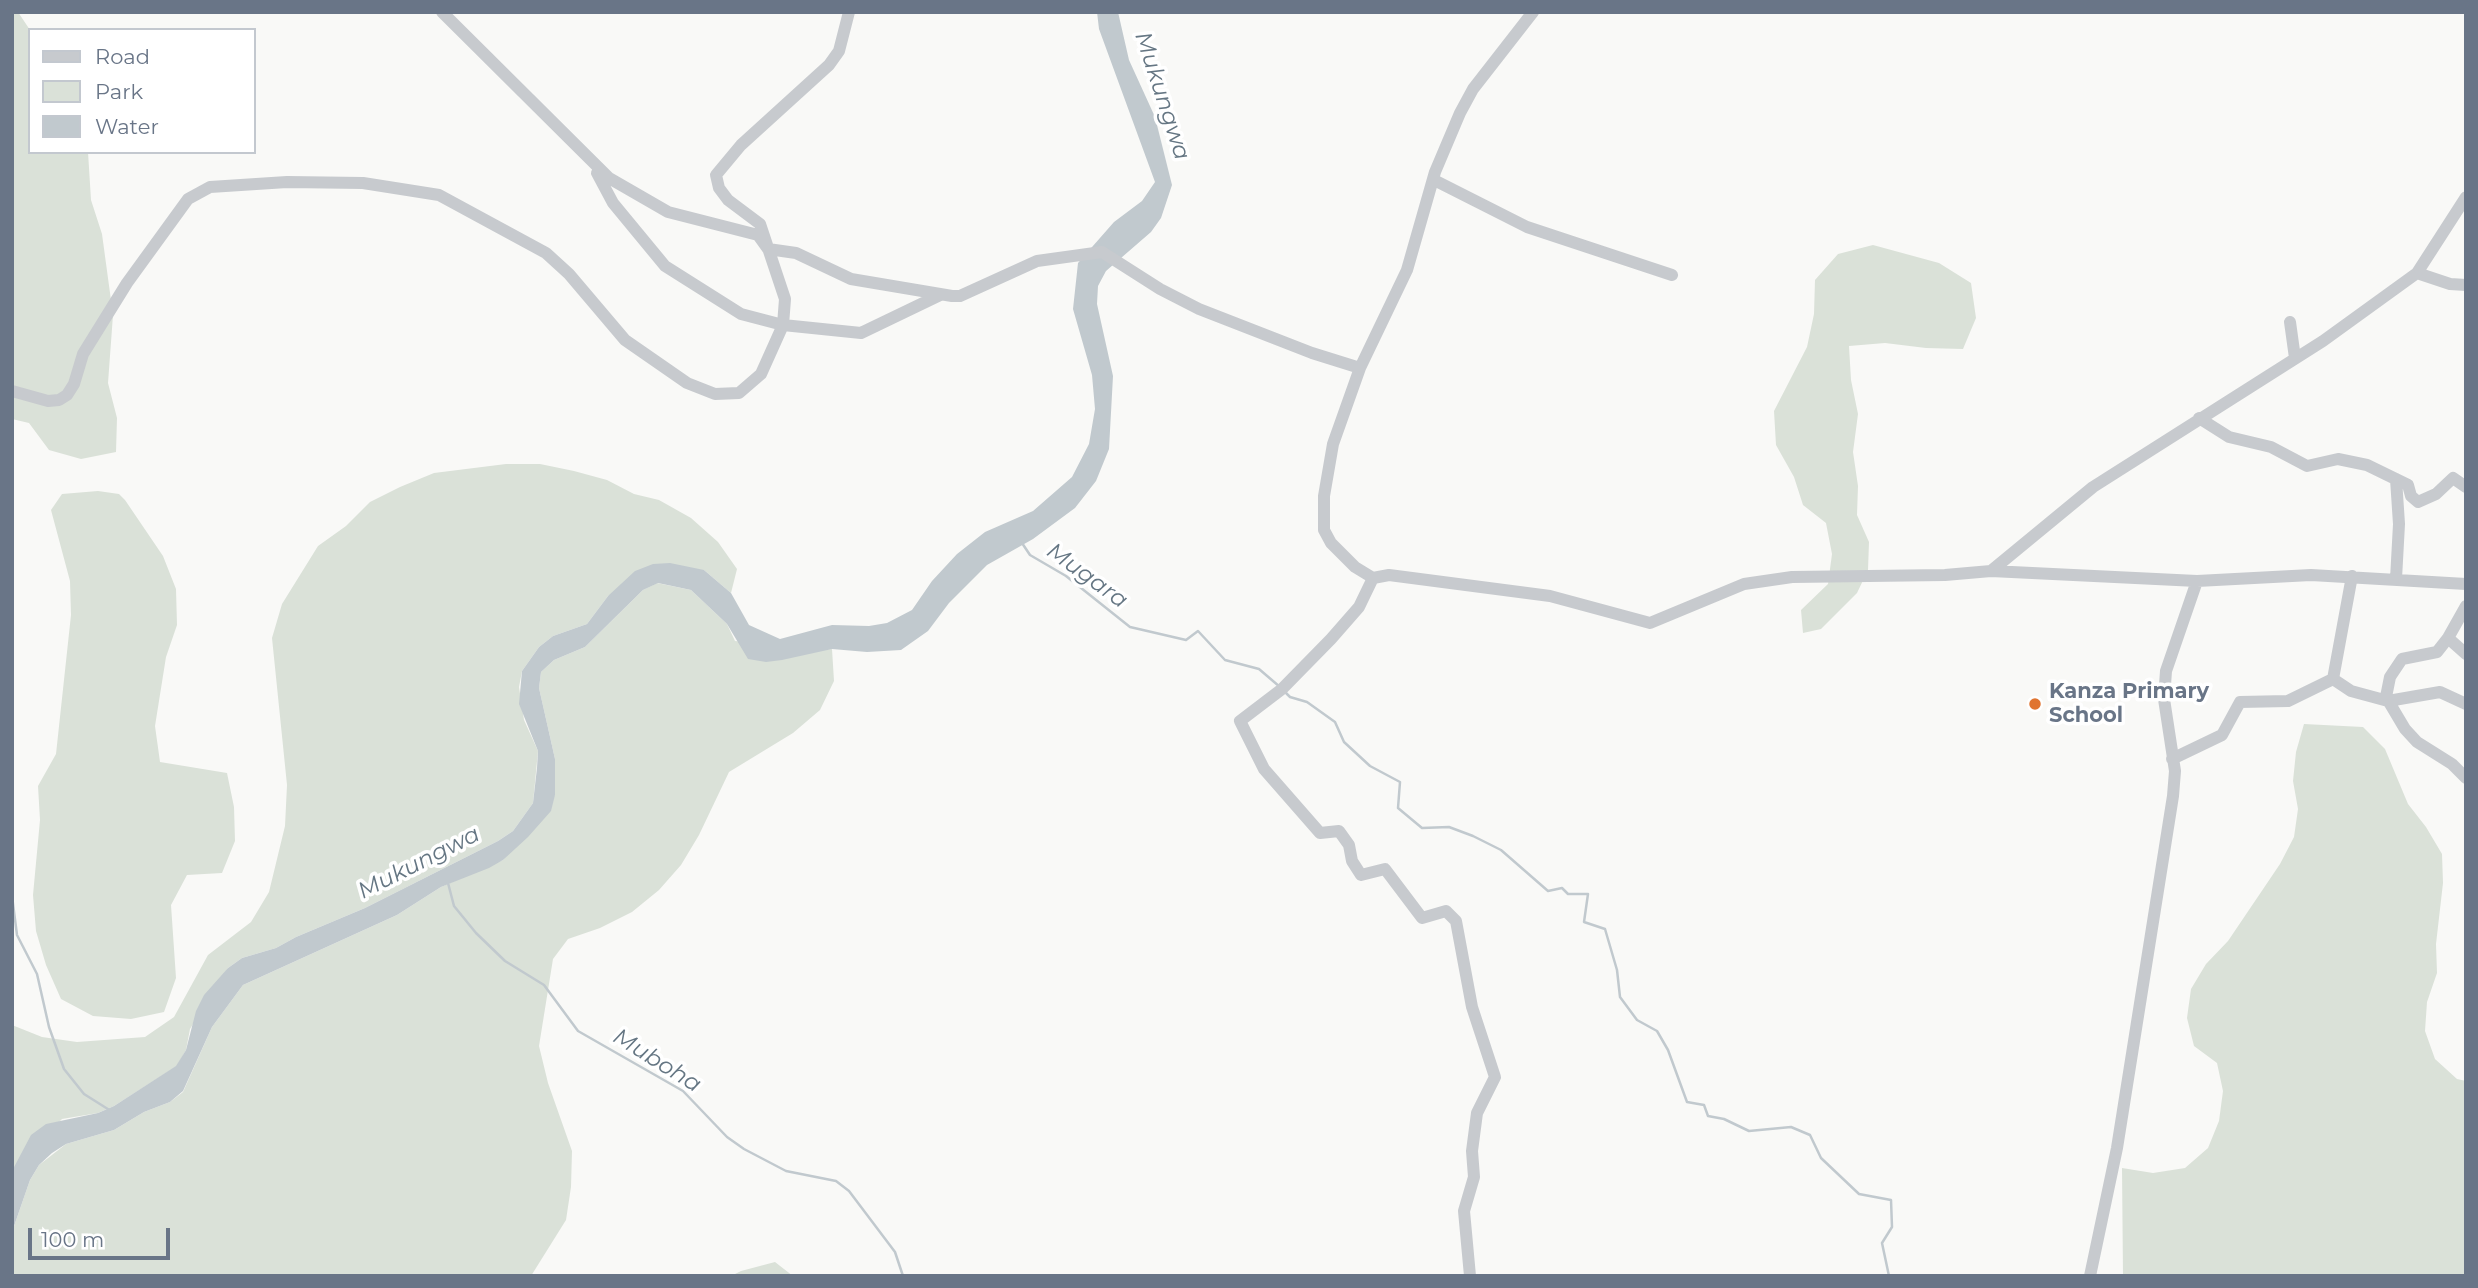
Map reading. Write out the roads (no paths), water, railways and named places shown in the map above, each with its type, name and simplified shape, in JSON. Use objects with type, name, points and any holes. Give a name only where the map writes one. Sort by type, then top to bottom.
[{"type":"street","points":[[442,12],[615,182],[668,212],[758,235],[768,249],[796,253],[851,279],[941,295],[960,296],[1037,261],[1102,252],[1160,289],[1199,309],[1312,353],[1360,368]]},
{"type":"street","points":[[12,391],[48,401],[67,395],[74,384],[83,354],[127,283],[188,199],[210,187],[235,183],[363,183],[439,195],[546,253],[569,274],[625,340],[687,383],[715,394],[739,393],[761,374],[783,325],[785,299],[760,224],[729,200],[719,188],[716,175],[741,145],[829,65],[839,51],[849,12]]},
{"type":"street","points":[[1533,12],[1473,89],[1434,180],[1407,270],[1360,368],[1333,444],[1324,530],[1331,543],[1355,567],[1373,578],[1389,575],[1550,596],[1650,623],[1752,582],[1792,577],[1945,575],[1991,571],[2197,581],[2283,575],[2352,576],[2466,584]]},
{"type":"street","points":[[589,157],[613,203],[665,266],[741,314],[783,325],[861,333],[941,295]]},
{"type":"street","points":[[1434,180],[1527,227],[1672,275]]},
{"type":"street","points":[[1991,571],[2093,487],[2295,358],[2417,273],[2466,197]]},
{"type":"street","points":[[2417,273],[2450,284],[2466,285]]},
{"type":"street","points":[[2290,322],[2295,358]]},
{"type":"street","points":[[2199,418],[2229,437],[2271,447],[2302,465],[2312,466],[2327,459],[2345,459],[2367,465],[2408,485],[2411,496],[2418,502],[2436,494],[2453,478],[2466,487]]},
{"type":"street","points":[[2396,479],[2399,524],[2396,579]]},
{"type":"street","points":[[2333,679],[2352,576]]},
{"type":"street","points":[[1373,578],[1359,607],[1331,639],[1282,689],[1240,721],[1264,769],[1320,833],[1339,831],[1349,845],[1352,860],[1361,875],[1385,869],[1422,918],[1446,911],[1456,921],[1472,1007],[1495,1077],[1477,1113],[1472,1152],[1474,1177],[1464,1210],[1470,1276]]},
{"type":"street","points":[[2090,1276],[2117,1148],[2164,859],[2175,771],[2164,699],[2166,671],[2197,581]]},
{"type":"street","points":[[2466,606],[2437,652],[2402,659],[2396,665],[2390,677],[2388,701],[2417,742],[2452,764],[2466,778]]},
{"type":"street","points":[[2448,638],[2466,654]]},
{"type":"street","points":[[2172,758],[2222,735],[2240,702],[2288,701],[2333,679]]},
{"type":"street","points":[[2333,679],[2351,691],[2388,701],[2440,692],[2466,704]]},
{"type":"water","points":[[1097,12],[1118,12],[1129,60],[1155,117],[1172,185],[1161,218],[1151,232],[1106,271],[1098,286],[1097,304],[1113,376],[1109,449],[1096,481],[1075,508],[1033,539],[987,565],[949,603],[928,631],[901,650],[867,652],[832,649],[766,662],[748,659],[727,624],[691,590],[658,583],[643,590],[585,647],[554,660],[541,672],[539,688],[555,759],[555,795],[551,811],[528,837],[503,860],[489,868],[441,887],[397,915],[243,985],[212,1027],[183,1091],[170,1102],[144,1112],[114,1130],[66,1144],[52,1153],[39,1165],[30,1180],[12,1232],[12,1171],[31,1135],[46,1124],[98,1113],[114,1106],[176,1066],[186,1050],[196,1011],[204,995],[228,968],[242,958],[276,948],[365,908],[513,831],[533,803],[538,751],[519,704],[522,671],[539,647],[553,636],[587,624],[608,596],[635,571],[653,564],[670,563],[704,570],[731,593],[749,625],[780,639],[832,625],[869,626],[887,623],[912,610],[932,581],[957,554],[985,532],[1033,511],[1072,477],[1089,444],[1095,409],[1092,375],[1073,309],[1078,263],[1114,222],[1142,201],[1155,182],[1099,29]]},
{"type":"waterway","name":"Mugara","points":[[1022,543],[1030,555],[1066,576],[1130,627],[1186,640],[1198,631],[1225,660],[1259,669],[1280,687]]},
{"type":"waterway","name":"Mugara","points":[[1284,691],[1290,697],[1307,702],[1335,722],[1344,742],[1370,766],[1400,782],[1398,808],[1422,828],[1449,827],[1473,836],[1501,850],[1548,891],[1562,888],[1568,894],[1588,894],[1584,922],[1605,929],[1617,970],[1620,997],[1637,1020],[1657,1031],[1668,1050],[1687,1102],[1704,1105],[1708,1116],[1724,1119],[1749,1131],[1791,1127],[1810,1135],[1821,1158],[1859,1194],[1891,1200],[1892,1227],[1882,1243],[1889,1276]]},
{"type":"waterway","name":"Muboha","points":[[448,883],[454,906],[476,933],[505,961],[544,985],[578,1031],[683,1091],[727,1137],[744,1149],[786,1171],[836,1181],[849,1191],[895,1252],[903,1276]]},
{"type":"waterway","points":[[12,896],[17,935],[37,974],[49,1027],[64,1069],[84,1094],[111,1111]]},
{"type":"place","name":"Kanza Primary School","points":[[2035,704]]},
{"type":"water label","name":"Mukungwa","points":[[1162,96]]},
{"type":"water label","name":"Mukungwa","points":[[419,863]]}]
